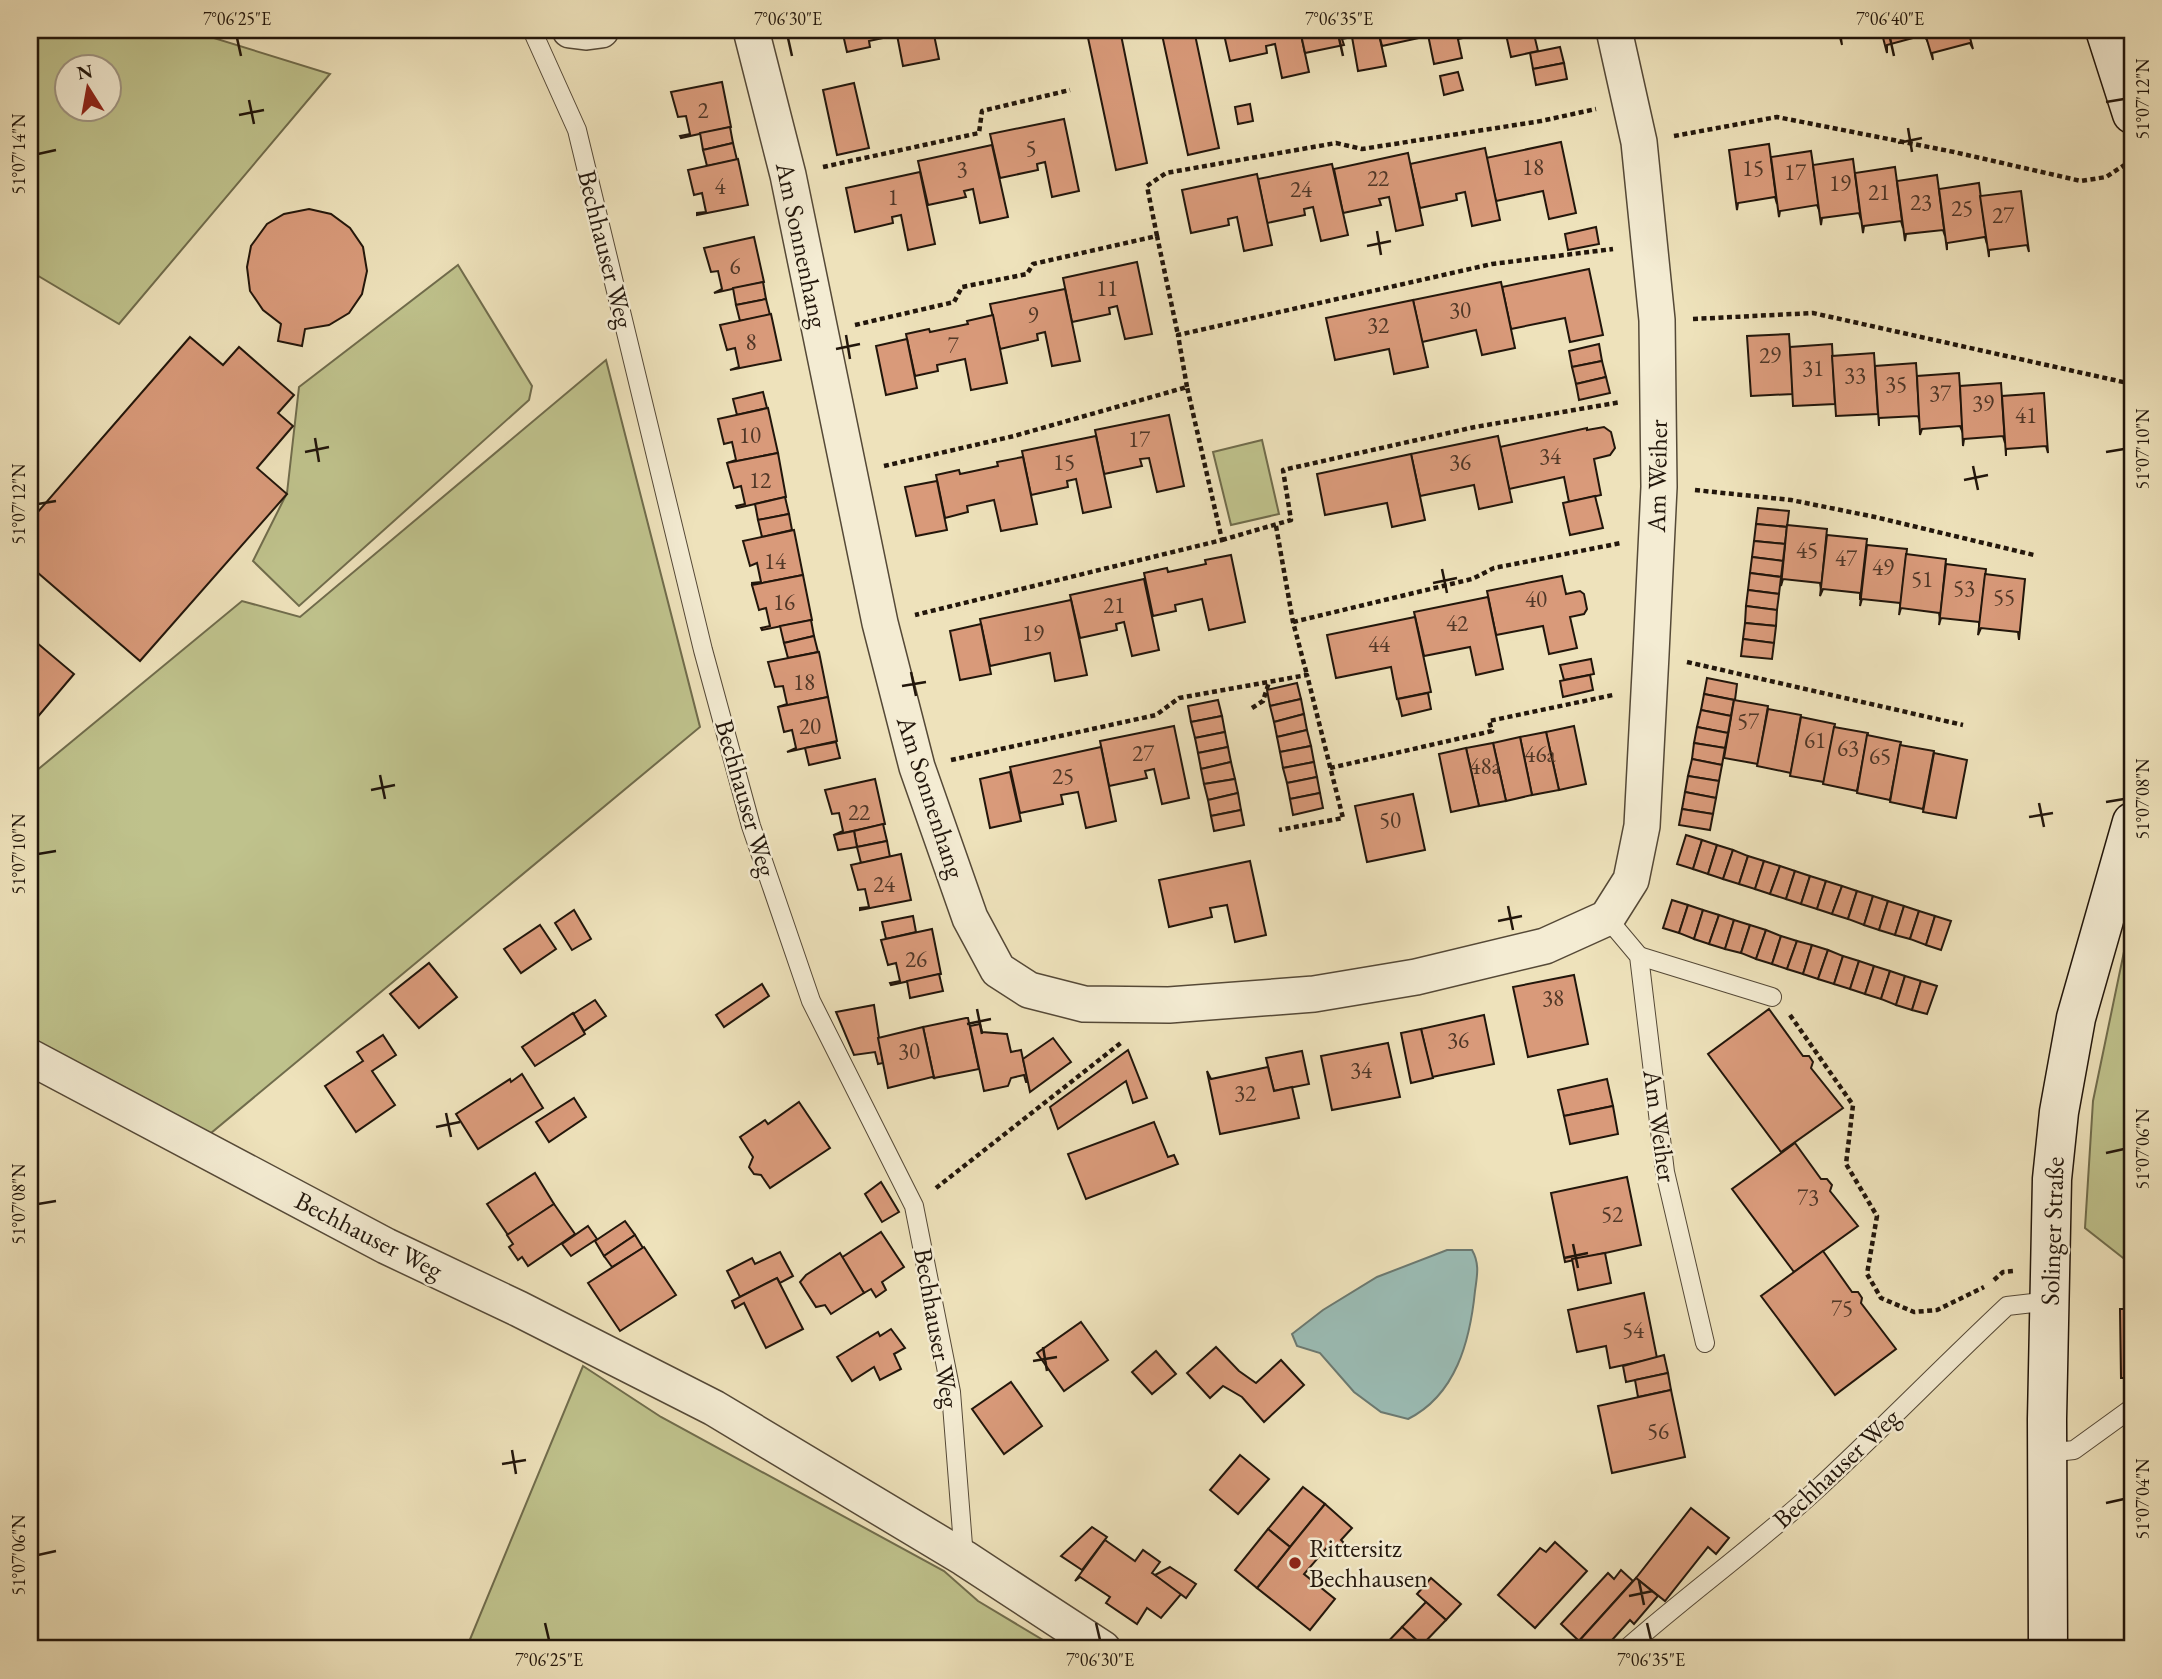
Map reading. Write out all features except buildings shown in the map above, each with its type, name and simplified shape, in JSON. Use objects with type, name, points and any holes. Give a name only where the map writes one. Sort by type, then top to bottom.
[{"type":"main road","points":[[2105,30],[2132,114]]},
{"type":"main road","name":"Solinger Straße","points":[[2048,1649],[2047,1453],[2052,1179],[2059,1112],[2076,1018],[2132,822]]},
{"type":"street","points":[[570,30],[601,30]]},
{"type":"street","name":"Am Sonnenhang","points":[[751,30],[788,175],[880,623],[916,767],[971,918],[998,970],[1029,990],[1084,1004],[1169,1005],[1314,994],[1416,977],[1545,946],[1607,918]]},
{"type":"street","name":"Am Weiher","points":[[1607,918],[1631,880],[1642,827],[1659,486],[1657,320],[1651,244],[1639,142],[1614,30]]},
{"type":"street","name":"Bechhauser Weg","points":[[30,1057],[386,1246],[519,1309],[714,1408],[964,1558],[1103,1649]]},
{"type":"lane","name":"Bechhauser Weg","points":[[532,30],[577,130],[700,637],[751,826],[811,1001],[914,1206],[951,1392],[964,1558]]},
{"type":"lane","points":[[1607,918],[1639,956],[1772,997]]},
{"type":"lane","name":"Am Weiher","points":[[1639,956],[1665,1172],[1705,1343]]},
{"type":"lane","name":"Bechhauser Weg","points":[[1626,1649],[1815,1491],[2007,1306],[2050,1301]]},
{"type":"lane","points":[[2047,1453],[2074,1450],[2132,1408]]},
{"type":"path","points":[[788,175],[979,133],[982,111],[1070,90]]},
{"type":"path","points":[[1222,540],[1187,387],[1147,186],[1166,173],[1336,143],[1362,149],[1541,121],[1631,101]]},
{"type":"path","points":[[1639,142],[1777,117],[1954,152],[2081,181],[2106,177],[2132,160]]},
{"type":"path","points":[[820,332],[954,302],[962,287],[1027,274],[1033,264],[1157,236]]},
{"type":"path","points":[[1178,335],[1492,264],[1651,244]]},
{"type":"path","points":[[1657,320],[1813,313],[2132,384]]},
{"type":"path","points":[[849,474],[1014,436],[1187,387]]},
{"type":"path","points":[[880,623],[1276,526],[1291,520],[1283,470],[1475,427],[1659,395]]},
{"type":"path","points":[[1659,486],[1791,500],[2034,555]]},
{"type":"path","points":[[1276,526],[1293,622],[1343,818],[1279,830]]},
{"type":"path","points":[[1293,622],[1472,579],[1494,568],[1656,536]]},
{"type":"path","points":[[1330,768],[1492,731],[1489,721],[1650,671],[1962,725]]},
{"type":"path","points":[[916,767],[1156,715],[1179,698],[1307,675]]},
{"type":"path","points":[[1252,708],[1263,701],[1269,682]]},
{"type":"path","points":[[1772,997],[1797,1022],[1853,1105],[1846,1164],[1877,1216],[1867,1274],[1881,1298],[1914,1312],[1937,1310],[1984,1287],[2003,1272]]},
{"type":"path","points":[[914,1206],[1169,1005]]},
{"type":"green space","points":[[30,30],[188,30],[330,74],[119,324],[30,271]]},
{"type":"green space","points":[[458,265],[532,386],[529,400],[299,606],[253,561],[287,493],[299,387]]},
{"type":"green space","points":[[606,360],[700,727],[205,1138],[30,1041],[30,776],[242,601],[300,617]]},
{"type":"green space","points":[[1262,440],[1279,514],[1231,525],[1213,452]]},
{"type":"green space","points":[[2132,922],[2132,1265],[2085,1228],[2093,1101]]},
{"type":"green space","points":[[583,1366],[661,1417],[944,1571],[978,1601],[1058,1649],[466,1649]]},
{"type":"water","points":[[1447,1250],[1472,1250],[1475,1255],[1477,1270],[1473,1310],[1458,1365],[1438,1396],[1424,1409],[1408,1419],[1381,1412],[1354,1392],[1320,1353],[1297,1346],[1292,1334],[1323,1310],[1377,1277]]},
{"type":"place","name":"Rittersitz Bechhausen","points":[[1295,1563]]}]
